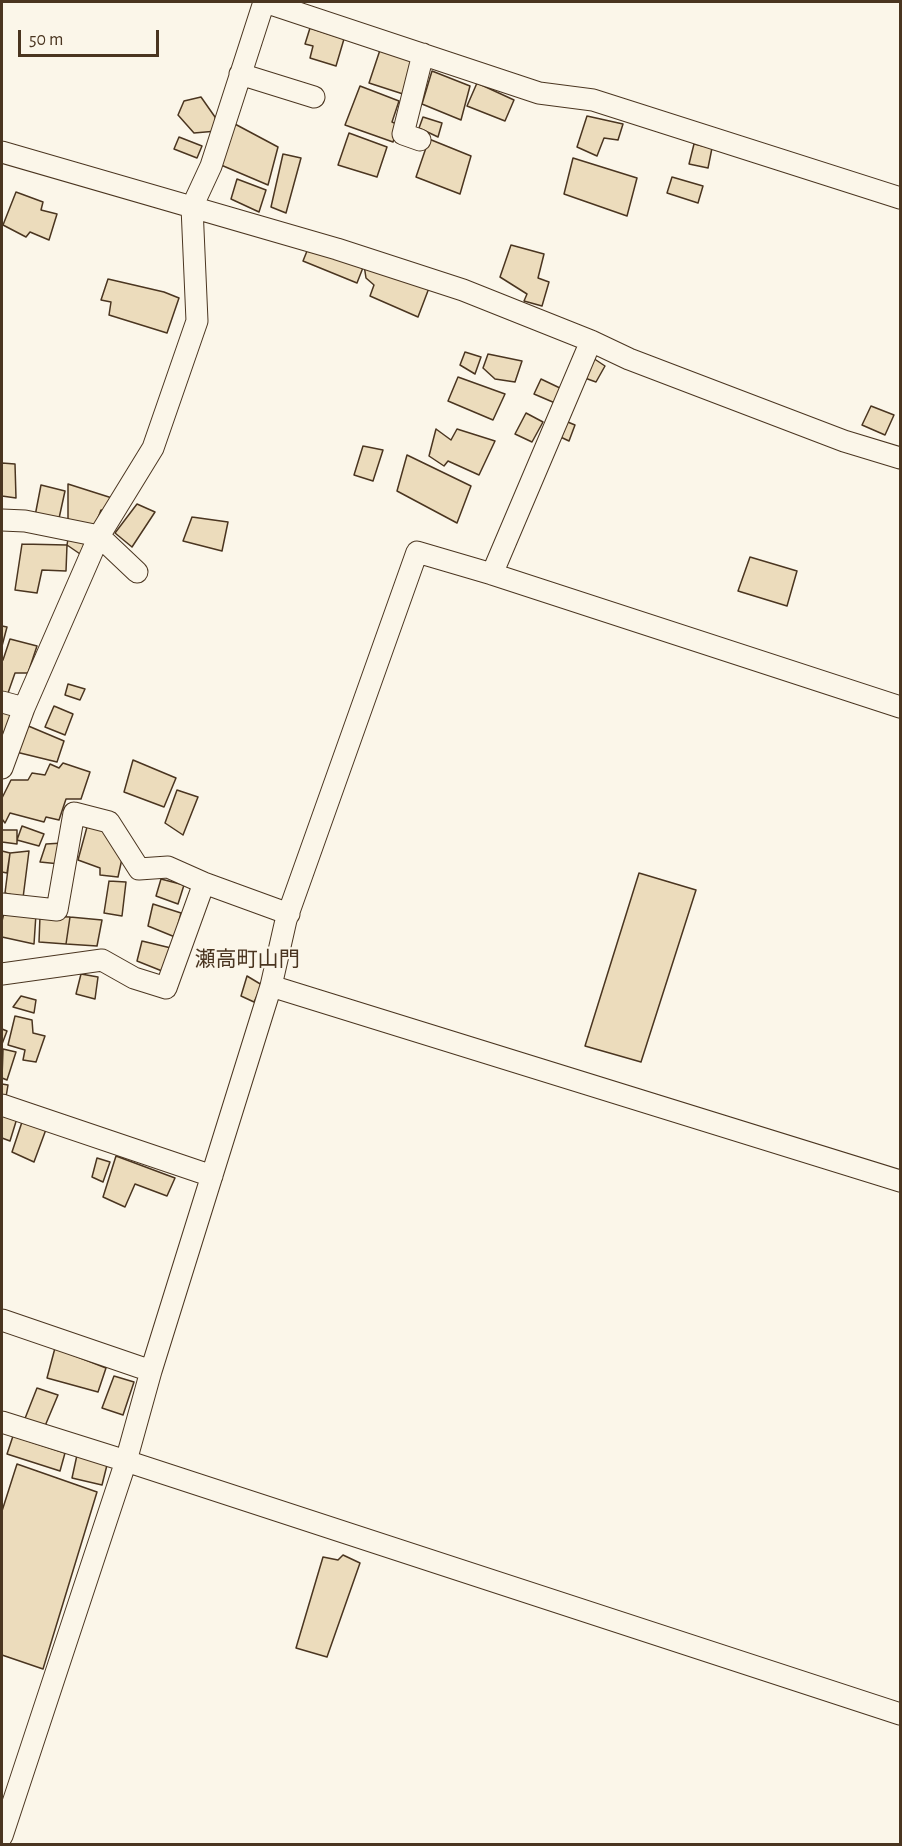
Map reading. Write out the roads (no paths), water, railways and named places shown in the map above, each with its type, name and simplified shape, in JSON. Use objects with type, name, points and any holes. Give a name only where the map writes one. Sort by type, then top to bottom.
[{"type":"street","points":[[2,768],[24,708],[99,536],[153,448],[197,321],[192,207],[211,166],[264,2],[539,93],[593,100],[900,198]]},
{"type":"street","points":[[420,140],[403,134],[423,54]]},
{"type":"street","points":[[240,74],[314,97]]},
{"type":"street","points":[[2,152],[337,249],[463,290],[591,341],[628,359],[773,415],[844,441],[900,458]]},
{"type":"street","points":[[492,574],[591,341]]},
{"type":"street","points":[[2,520],[25,521],[99,536],[137,572]]},
{"type":"street","points":[[2,1836],[126,1461],[151,1371],[271,986],[289,914],[417,552],[492,574],[900,707]]},
{"type":"street","points":[[2,702],[24,708]]},
{"type":"street","points":[[2,904],[57,910],[74,813],[109,822],[139,869],[168,867],[204,883],[289,914]]},
{"type":"street","points":[[2,974],[102,960],[135,978],[166,988],[204,883]]},
{"type":"street","points":[[271,986],[900,1181]]},
{"type":"street","points":[[2,1106],[212,1176]]},
{"type":"street","points":[[2,1320],[151,1371]]},
{"type":"street","points":[[2,1422],[900,1714]]},
{"type":"district","name":"瀬高町山門","points":[[247,960]]}]
